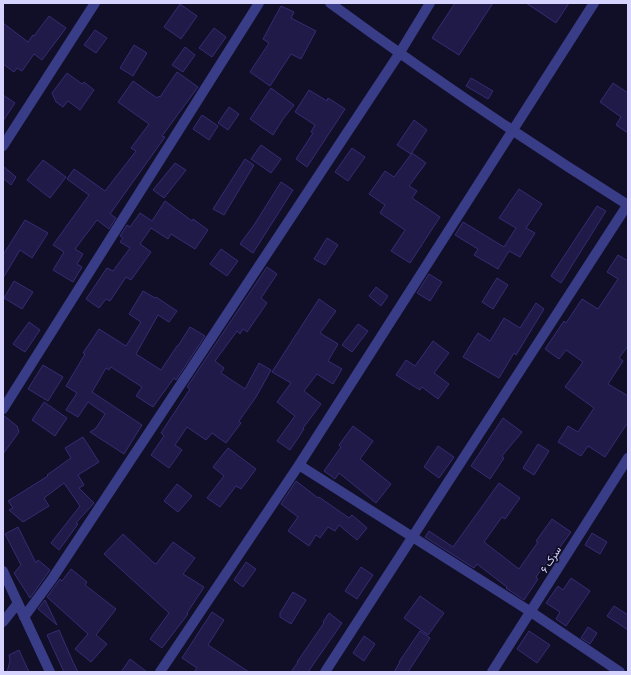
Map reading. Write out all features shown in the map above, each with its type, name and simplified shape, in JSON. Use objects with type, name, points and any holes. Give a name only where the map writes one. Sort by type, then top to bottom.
[{"type":"street","points":[[3,146],[95,3]]},
{"type":"street","points":[[3,409],[259,3]]},
{"type":"street","points":[[325,672],[628,205],[512,131],[399,54],[330,3]]},
{"type":"street","points":[[24,617],[52,579],[399,54],[430,3]]},
{"type":"street","points":[[160,672],[299,465],[594,3]]},
{"type":"street","name":"سرک ۶","points":[[492,672],[628,458]]},
{"type":"street","points":[[299,465],[531,612],[620,672]]},
{"type":"street","points":[[3,571],[50,672]]},
{"type":"street","points":[[3,622],[18,604]]},
{"type":"building","points":[[455,3],[493,3],[459,55],[432,38]]},
{"type":"building","points":[[526,3],[569,3],[556,23]]},
{"type":"building","points":[[180,4],[197,16],[181,39],[164,27]]},
{"type":"building","points":[[281,6],[294,12],[291,18],[316,31],[301,59],[291,54],[270,86],[250,72],[269,43],[263,39]]},
{"type":"building","points":[[49,16],[66,28],[42,60],[34,54],[22,71],[17,68],[14,72],[3,64],[3,23],[28,42]]},
{"type":"building","points":[[214,28],[226,37],[212,57],[199,48]]},
{"type":"building","points":[[95,30],[107,38],[96,53],[84,45]]},
{"type":"building","points":[[134,45],[147,53],[133,76],[120,68]]},
{"type":"building","points":[[185,47],[195,55],[183,72],[172,65]]},
{"type":"building","points":[[177,72],[198,87],[162,136],[165,137],[110,214],[116,218],[109,229],[97,220],[75,249],[83,254],[77,264],[82,267],[73,282],[53,270],[64,252],[53,245],[89,195],[67,179],[74,169],[105,191],[136,151],[131,148],[149,124],[118,102],[133,81],[157,98],[159,96],[160,97]]},
{"type":"building","points":[[67,73],[82,84],[84,82],[94,90],[80,110],[68,101],[63,107],[56,102],[52,93]]},
{"type":"building","points":[[471,78],[493,91],[488,99],[466,86]]},
{"type":"building","points":[[613,83],[628,93],[628,133],[616,125],[621,117],[600,102]]},
{"type":"building","points":[[271,88],[294,105],[273,135],[250,119]]},
{"type":"building","points":[[309,90],[327,101],[328,98],[345,109],[307,167],[296,159],[313,133],[311,132],[315,125],[295,112]]},
{"type":"building","points":[[3,95],[15,103],[3,121]]},
{"type":"building","points":[[229,107],[239,114],[228,130],[218,123]]},
{"type":"building","points":[[202,115],[218,126],[209,140],[193,129]]},
{"type":"building","points":[[414,120],[427,130],[411,154],[397,145]]},
{"type":"building","points":[[261,145],[281,159],[271,173],[251,159]]},
{"type":"building","points":[[352,148],[365,157],[348,181],[335,172]]},
{"type":"building","points":[[412,153],[426,163],[409,186],[417,191],[412,198],[440,217],[410,263],[391,251],[405,230],[380,213],[385,205],[369,194],[385,171],[394,177]]},
{"type":"building","points":[[245,159],[254,165],[224,215],[213,209]]},
{"type":"building","points":[[43,160],[66,177],[50,198],[27,180]]},
{"type":"building","points":[[175,163],[186,170],[164,198],[153,190]]},
{"type":"building","points":[[3,166],[16,177],[11,185],[3,178]]},
{"type":"building","points":[[281,182],[293,190],[253,253],[240,244]]},
{"type":"building","points":[[519,189],[542,204],[526,228],[535,233],[520,257],[509,251],[498,269],[474,255],[478,249],[455,235],[463,222],[504,247],[516,228],[499,218]]},
{"type":"building","points":[[165,201],[192,221],[193,219],[208,230],[195,249],[171,234],[168,239],[151,228],[140,244],[151,252],[131,280],[126,277],[110,301],[106,299],[99,308],[86,299],[107,268],[113,271],[130,248],[120,242],[123,238],[120,236],[127,225],[130,227],[140,213],[152,221]]},
{"type":"building","points":[[597,206],[606,211],[561,283],[551,276]]},
{"type":"building","points":[[25,220],[48,233],[32,258],[20,250],[3,278],[3,255]]},
{"type":"building","points":[[327,238],[338,245],[325,265],[314,259]]},
{"type":"building","points":[[221,249],[238,261],[227,276],[210,264]]},
{"type":"building","points":[[618,255],[628,261],[628,346],[619,358],[623,361],[608,384],[628,396],[628,422],[605,457],[588,446],[581,456],[558,442],[568,426],[578,432],[594,408],[565,387],[583,362],[566,350],[559,359],[545,349],[564,321],[566,323],[582,299],[598,309],[618,279],[607,272]]},
{"type":"building","points":[[267,267],[277,274],[261,298],[267,303],[247,332],[243,329],[240,334],[237,331],[215,361],[224,368],[221,373],[245,389],[259,363],[271,370],[256,397],[239,421],[241,423],[226,443],[212,433],[206,440],[187,427],[175,445],[182,450],[169,468],[151,455],[164,436],[161,433],[190,389],[187,387]]},
{"type":"building","points":[[429,274],[442,282],[430,301],[417,293]]},
{"type":"building","points":[[497,278],[508,285],[493,309],[482,302]]},
{"type":"building","points":[[14,281],[33,292],[22,309],[4,298]]},
{"type":"building","points":[[376,287],[388,296],[381,306],[369,296]]},
{"type":"building","points":[[143,291],[155,298],[156,297],[177,311],[169,322],[158,315],[136,354],[161,370],[190,327],[205,336],[176,380],[174,378],[153,407],[136,396],[142,387],[111,367],[109,370],[106,368],[92,392],[142,425],[124,454],[90,432],[96,428],[105,414],[88,402],[78,417],[66,410],[77,393],[66,386],[85,354],[83,353],[99,329],[126,346],[141,322],[129,314]]},
{"type":"building","points":[[319,299],[336,311],[320,333],[338,344],[328,361],[342,369],[333,384],[317,374],[304,391],[321,404],[303,428],[304,429],[290,450],[277,441],[295,416],[277,402],[291,383],[272,372]]},
{"type":"building","points":[[536,303],[544,309],[516,355],[514,353],[499,378],[463,357],[478,333],[490,341],[504,318],[520,328]]},
{"type":"building","points":[[29,322],[40,330],[25,352],[13,344]]},
{"type":"building","points":[[358,324],[368,331],[352,352],[342,345]]},
{"type":"building","points":[[433,341],[449,353],[434,373],[449,384],[438,399],[422,387],[420,390],[396,375],[406,360],[415,366]]},
{"type":"building","points":[[43,365],[63,377],[48,401],[28,389]]},
{"type":"building","points":[[44,402],[67,418],[55,436],[32,420]]},
{"type":"building","points":[[3,415],[17,426],[19,432],[3,454]]},
{"type":"building","points":[[503,418],[522,432],[502,456],[504,458],[490,479],[471,466]]},
{"type":"building","points":[[353,426],[373,441],[360,459],[391,484],[376,503],[339,473],[335,479],[324,471],[341,447],[339,445]]},
{"type":"building","points":[[83,437],[99,462],[78,475],[84,485],[79,488],[94,503],[76,523],[78,524],[59,550],[51,543],[80,506],[64,483],[44,498],[49,506],[23,522],[9,510],[13,508],[8,501],[48,476],[47,475],[71,458],[65,448]]},
{"type":"building","points":[[538,444],[549,451],[534,475],[523,468]]},
{"type":"building","points":[[438,446],[454,457],[439,478],[424,467]]},
{"type":"building","points":[[228,448],[256,469],[241,489],[236,486],[220,507],[207,498],[224,476],[213,467]]},
{"type":"building","points":[[296,481],[318,498],[319,497],[349,518],[352,515],[367,528],[357,540],[339,525],[335,531],[328,527],[320,538],[316,535],[309,546],[288,531],[298,517],[281,504]]},
{"type":"building","points":[[499,483],[520,498],[505,519],[502,517],[484,542],[519,569],[538,542],[536,541],[552,519],[571,532],[555,554],[553,553],[536,577],[538,579],[524,600],[506,588],[507,587],[477,564],[474,568],[425,537],[429,531],[453,547]]},
{"type":"building","points":[[177,484],[192,496],[178,512],[164,501]]},
{"type":"building","points":[[18,527],[36,563],[38,560],[50,570],[30,598],[14,573],[21,565],[5,534]]},
{"type":"building","points":[[592,533],[607,542],[600,554],[585,545]]},
{"type":"building","points":[[123,534],[156,564],[173,542],[195,558],[183,574],[204,587],[187,613],[188,614],[162,648],[150,639],[169,613],[104,554]]},
{"type":"building","points":[[246,562],[256,569],[243,587],[234,580]]},
{"type":"building","points":[[361,567],[373,575],[357,599],[345,591]]},
{"type":"building","points":[[71,569],[87,582],[85,585],[116,609],[96,635],[107,644],[91,662],[75,649],[88,634],[47,597],[60,579],[62,581]]},
{"type":"building","points":[[571,578],[590,591],[566,626],[556,619],[560,612],[546,603],[558,586],[563,590]]},
{"type":"building","points":[[293,592],[306,600],[291,624],[280,617],[280,613]]},
{"type":"building","points":[[420,596],[444,613],[428,635],[404,618]]},
{"type":"building","points":[[45,600],[57,625],[38,609]]},
{"type":"building","points":[[614,606],[628,615],[628,630],[607,616]]},
{"type":"building","points":[[212,612],[224,620],[208,645],[249,672],[194,672],[197,668],[182,658]]},
{"type":"building","points":[[329,613],[342,623],[308,672],[291,672],[324,623],[323,622]]},
{"type":"building","points":[[588,627],[597,633],[590,644],[581,638]]},
{"type":"building","points":[[59,630],[78,672],[64,672],[47,635]]},
{"type":"building","points":[[420,631],[430,638],[408,672],[394,672],[399,662]]},
{"type":"building","points":[[529,631],[550,645],[537,663],[517,649]]},
{"type":"building","points":[[364,636],[375,644],[364,661],[353,653]]},
{"type":"building","points":[[19,650],[29,672],[7,672],[10,661],[9,655]]},
{"type":"building","points":[[130,659],[147,672],[121,672]]}]
